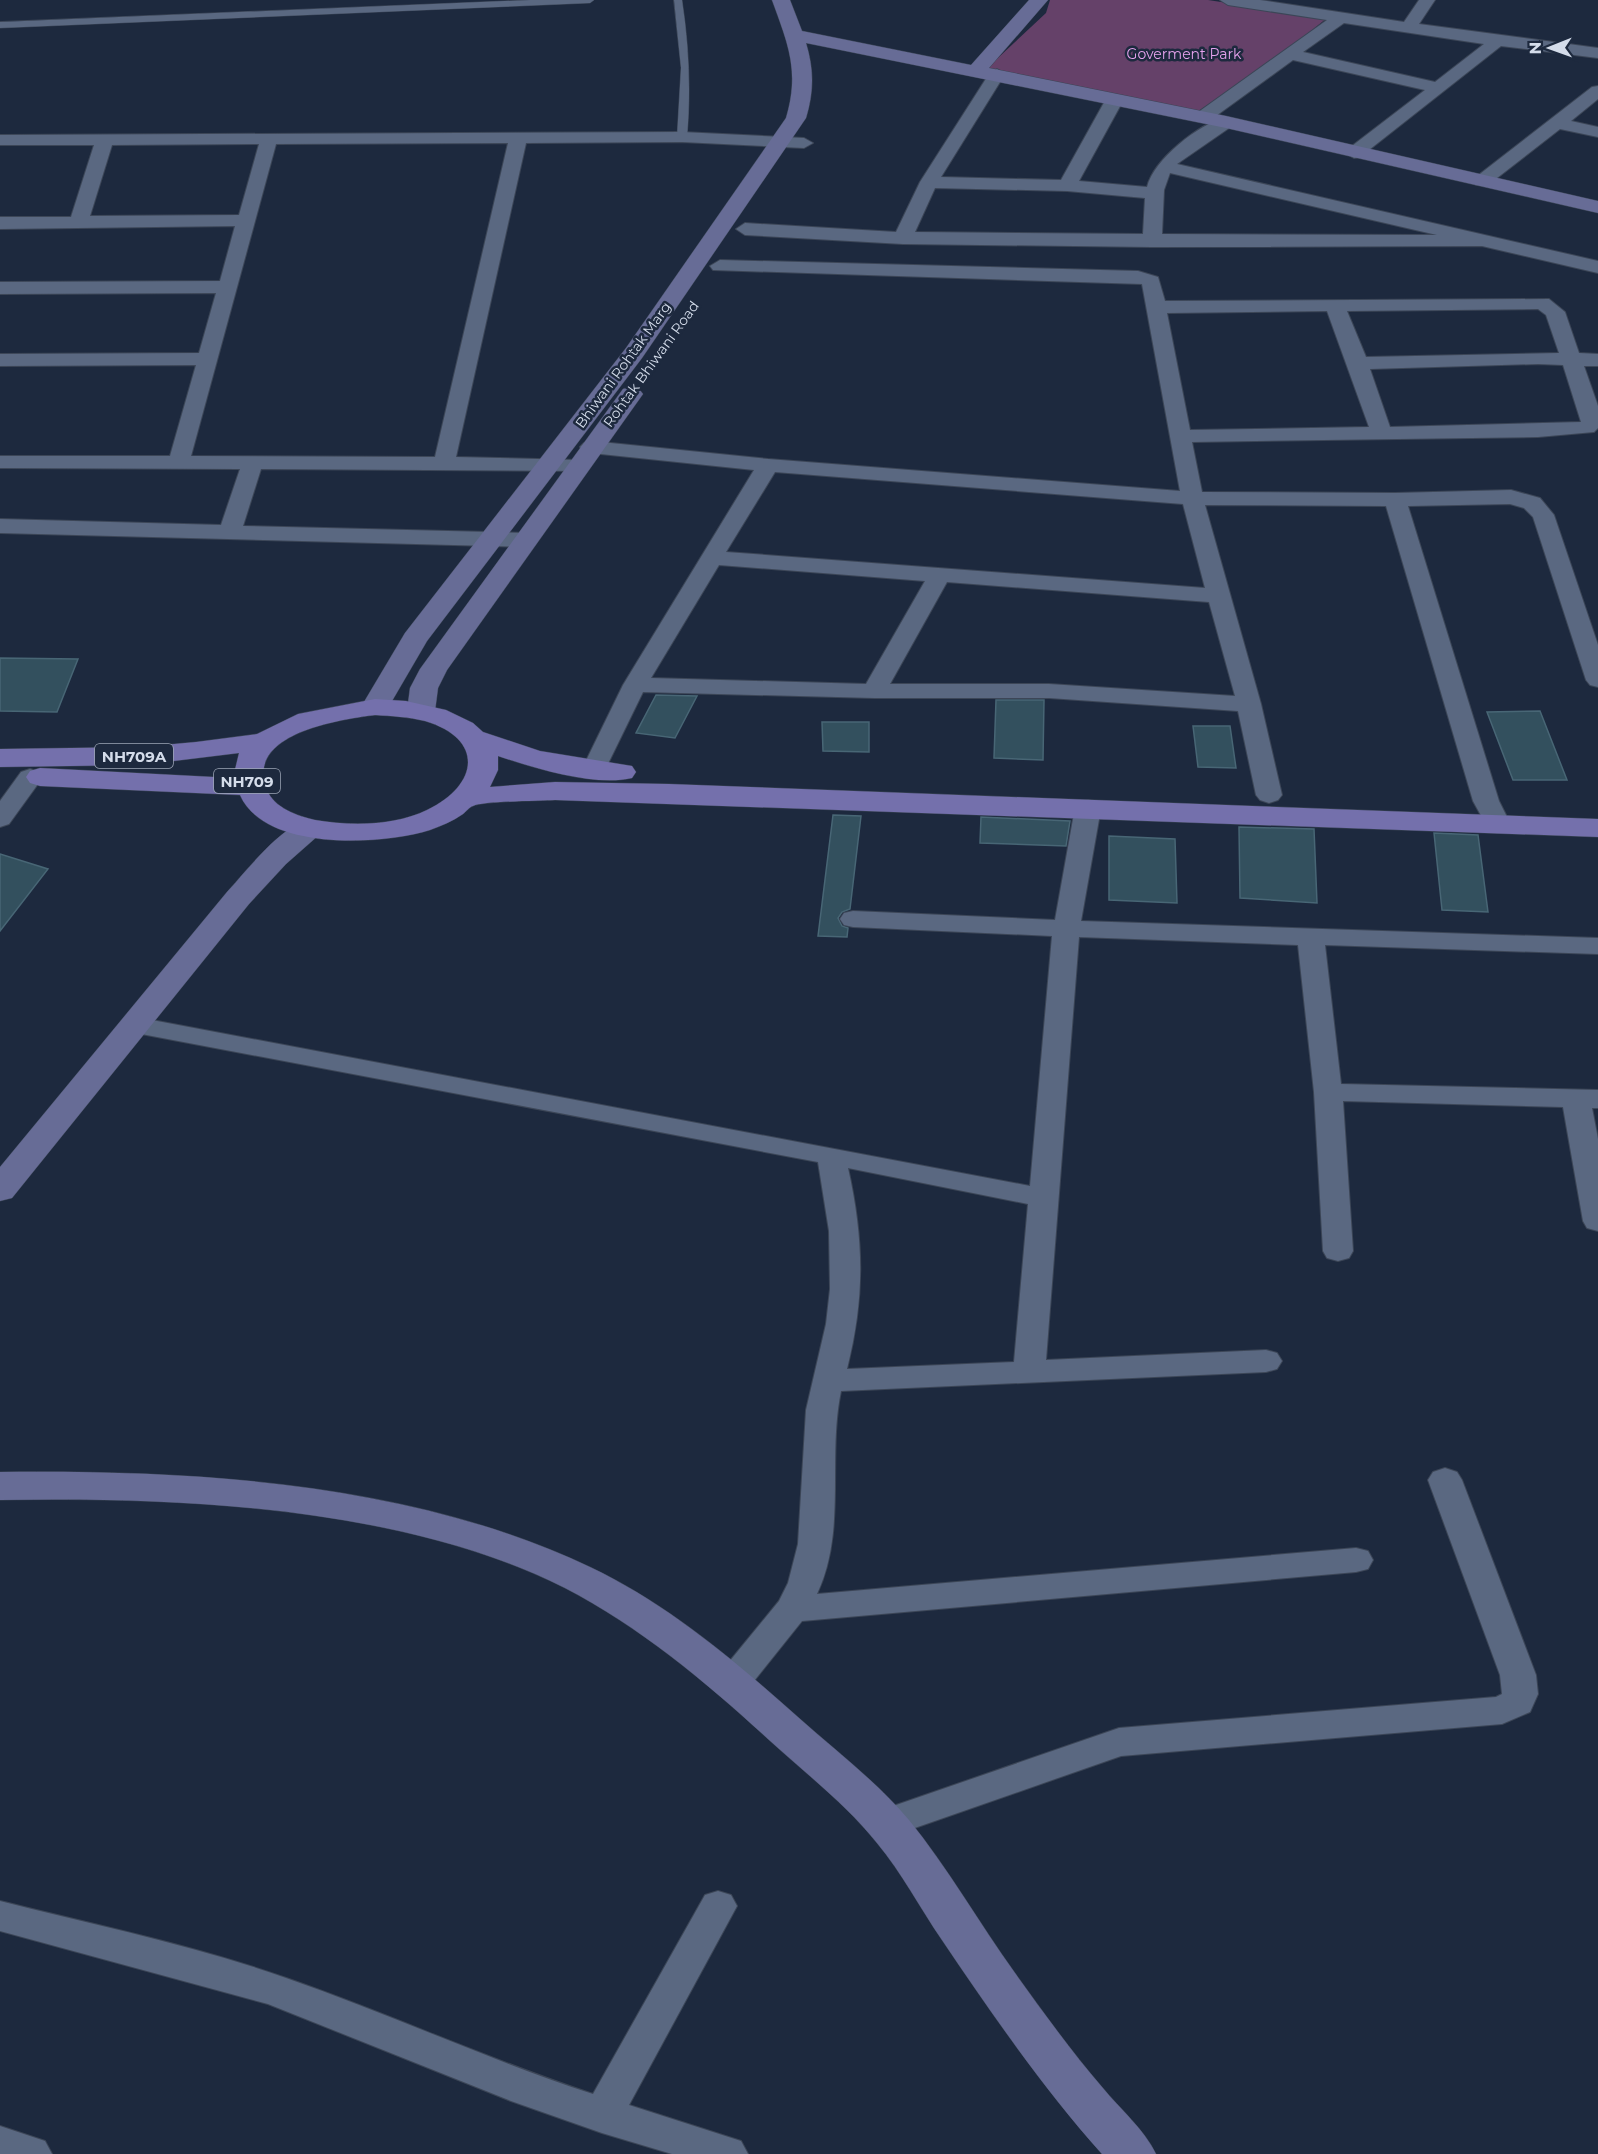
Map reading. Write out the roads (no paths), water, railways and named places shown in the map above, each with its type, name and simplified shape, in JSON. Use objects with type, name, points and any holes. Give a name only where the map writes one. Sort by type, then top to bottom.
[{"type":"main road","points":[[781,0],[805,37],[1203,117],[1598,207]]},
{"type":"main road","name":"Rohtak Bhiwani Road","points":[[422,711],[424,688],[434,669],[720,266],[745,229],[793,141],[817,119],[821,94],[821,60],[805,37],[802,0]]},
{"type":"main road","points":[[987,72],[1039,0]]},
{"type":"main road","name":"Bhiwani Rohtak Marg","points":[[375,707],[415,639],[493,540],[793,141]]},
{"type":"main road","name":"NH709","points":[[375,707],[422,711],[459,725],[476,739],[485,758],[482,778],[466,797],[444,812],[414,824],[391,829],[344,832],[310,828],[281,819],[260,804],[248,787],[247,771],[253,755],[266,741],[287,727],[314,716],[375,707]]},
{"type":"main road","points":[[476,739],[520,756],[593,771],[1269,795],[1492,813],[1598,828]]},
{"type":"main road","name":"NH709A","points":[[0,758],[141,756],[266,741]]},
{"type":"main road","name":"NH709A","points":[[0,777],[248,787]]},
{"type":"main road","points":[[466,797],[555,791],[657,792],[1088,808],[1492,813],[1598,805]]},
{"type":"main road","points":[[0,1190],[238,898],[275,858],[310,828]]},
{"type":"main road","points":[[0,1486],[131,1487],[267,1498],[374,1514],[445,1531],[540,1561],[624,1602],[733,1682],[886,1823],[1038,2043],[1100,2120],[1132,2154]]},
{"type":"street","points":[[1228,0],[1498,42],[1598,53]]},
{"type":"street","points":[[1407,0],[1426,1]]},
{"type":"street","points":[[1409,27],[1426,1]]},
{"type":"street","points":[[1203,117],[1340,18]]},
{"type":"street","points":[[1354,153],[1498,42]]},
{"type":"street","points":[[1289,54],[1439,88]]},
{"type":"street","points":[[903,238],[929,182],[987,72]]},
{"type":"street","points":[[1482,182],[1598,91]]},
{"type":"street","points":[[1068,186],[1115,99]]},
{"type":"street","points":[[1152,241],[1155,193],[1165,166],[1226,122]]},
{"type":"street","points":[[1557,123],[1598,132]]},
{"type":"street","points":[[0,140],[518,140],[682,137],[793,141]]},
{"type":"street","points":[[79,222],[105,139]]},
{"type":"street","points":[[178,464],[269,139]]},
{"type":"street","points":[[444,463],[518,140]]},
{"type":"street","points":[[1165,166],[1478,241],[1598,267]]},
{"type":"street","points":[[929,182],[1068,186],[1155,193]]},
{"type":"street","points":[[0,223],[245,220]]},
{"type":"street","points":[[745,229],[903,238],[1478,241]]},
{"type":"street","points":[[1021,273],[1023,239]]},
{"type":"street","points":[[720,266],[1146,278],[1152,284],[1192,498],[1221,596],[1249,704],[1269,795]]},
{"type":"street","points":[[0,288],[226,287]]},
{"type":"street","points":[[1156,307],[1542,303],[1555,312],[1573,358],[1593,421],[1587,428],[1538,432],[1182,436]]},
{"type":"street","points":[[1334,304],[1358,363],[1381,432]]},
{"type":"street","points":[[1358,363],[1573,358],[1598,360]]},
{"type":"street","points":[[0,360],[208,359]]},
{"type":"street","points":[[0,462],[549,465],[585,457],[768,465],[1192,498],[1395,500],[1496,496],[1524,500],[1537,506],[1543,515],[1598,680]]},
{"type":"street","points":[[230,532],[253,462]]},
{"type":"street","points":[[593,771],[635,685],[768,465]]},
{"type":"street","points":[[1395,500],[1492,813]]},
{"type":"street","points":[[0,526],[526,540]]},
{"type":"street","points":[[713,558],[1221,596]]},
{"type":"street","points":[[873,691],[940,574]]},
{"type":"street","points":[[635,685],[873,691],[1049,691],[1249,704]]},
{"type":"street","points":[[0,819],[30,777]]},
{"type":"street","points":[[1029,1371],[1066,931],[1083,848],[1088,808]]},
{"type":"street","points":[[853,919],[1066,931],[1310,936],[1598,946]]},
{"type":"street","points":[[1310,936],[1328,1092],[1338,1251]]},
{"type":"street","points":[[136,1025],[831,1155],[1045,1198]]},
{"type":"street","points":[[1328,1092],[1587,1099],[1598,1221]]},
{"type":"street","points":[[733,1682],[792,1609],[812,1561],[819,1504],[820,1426],[844,1311],[848,1273],[845,1222],[831,1155]]},
{"type":"street","points":[[828,1381],[1266,1360]]},
{"type":"street","points":[[886,1823],[1119,1742],[1431,1716],[1511,1707],[1520,1694],[1518,1675],[1444,1480]]},
{"type":"street","points":[[792,1609],[1356,1560]]},
{"type":"street","points":[[602,2116],[718,1906]]},
{"type":"street","points":[[0,1916],[171,1960],[275,1990],[525,2089],[602,2116],[727,2154]]},
{"type":"street","points":[[0,2144],[31,2154]]},
{"type":"lane","points":[[0,25],[590,0]]},
{"type":"lane","points":[[678,0],[686,44],[687,95],[682,137]]},
{"type":"park label","name":"Goverment Park","points":[[1184,54]]}]
